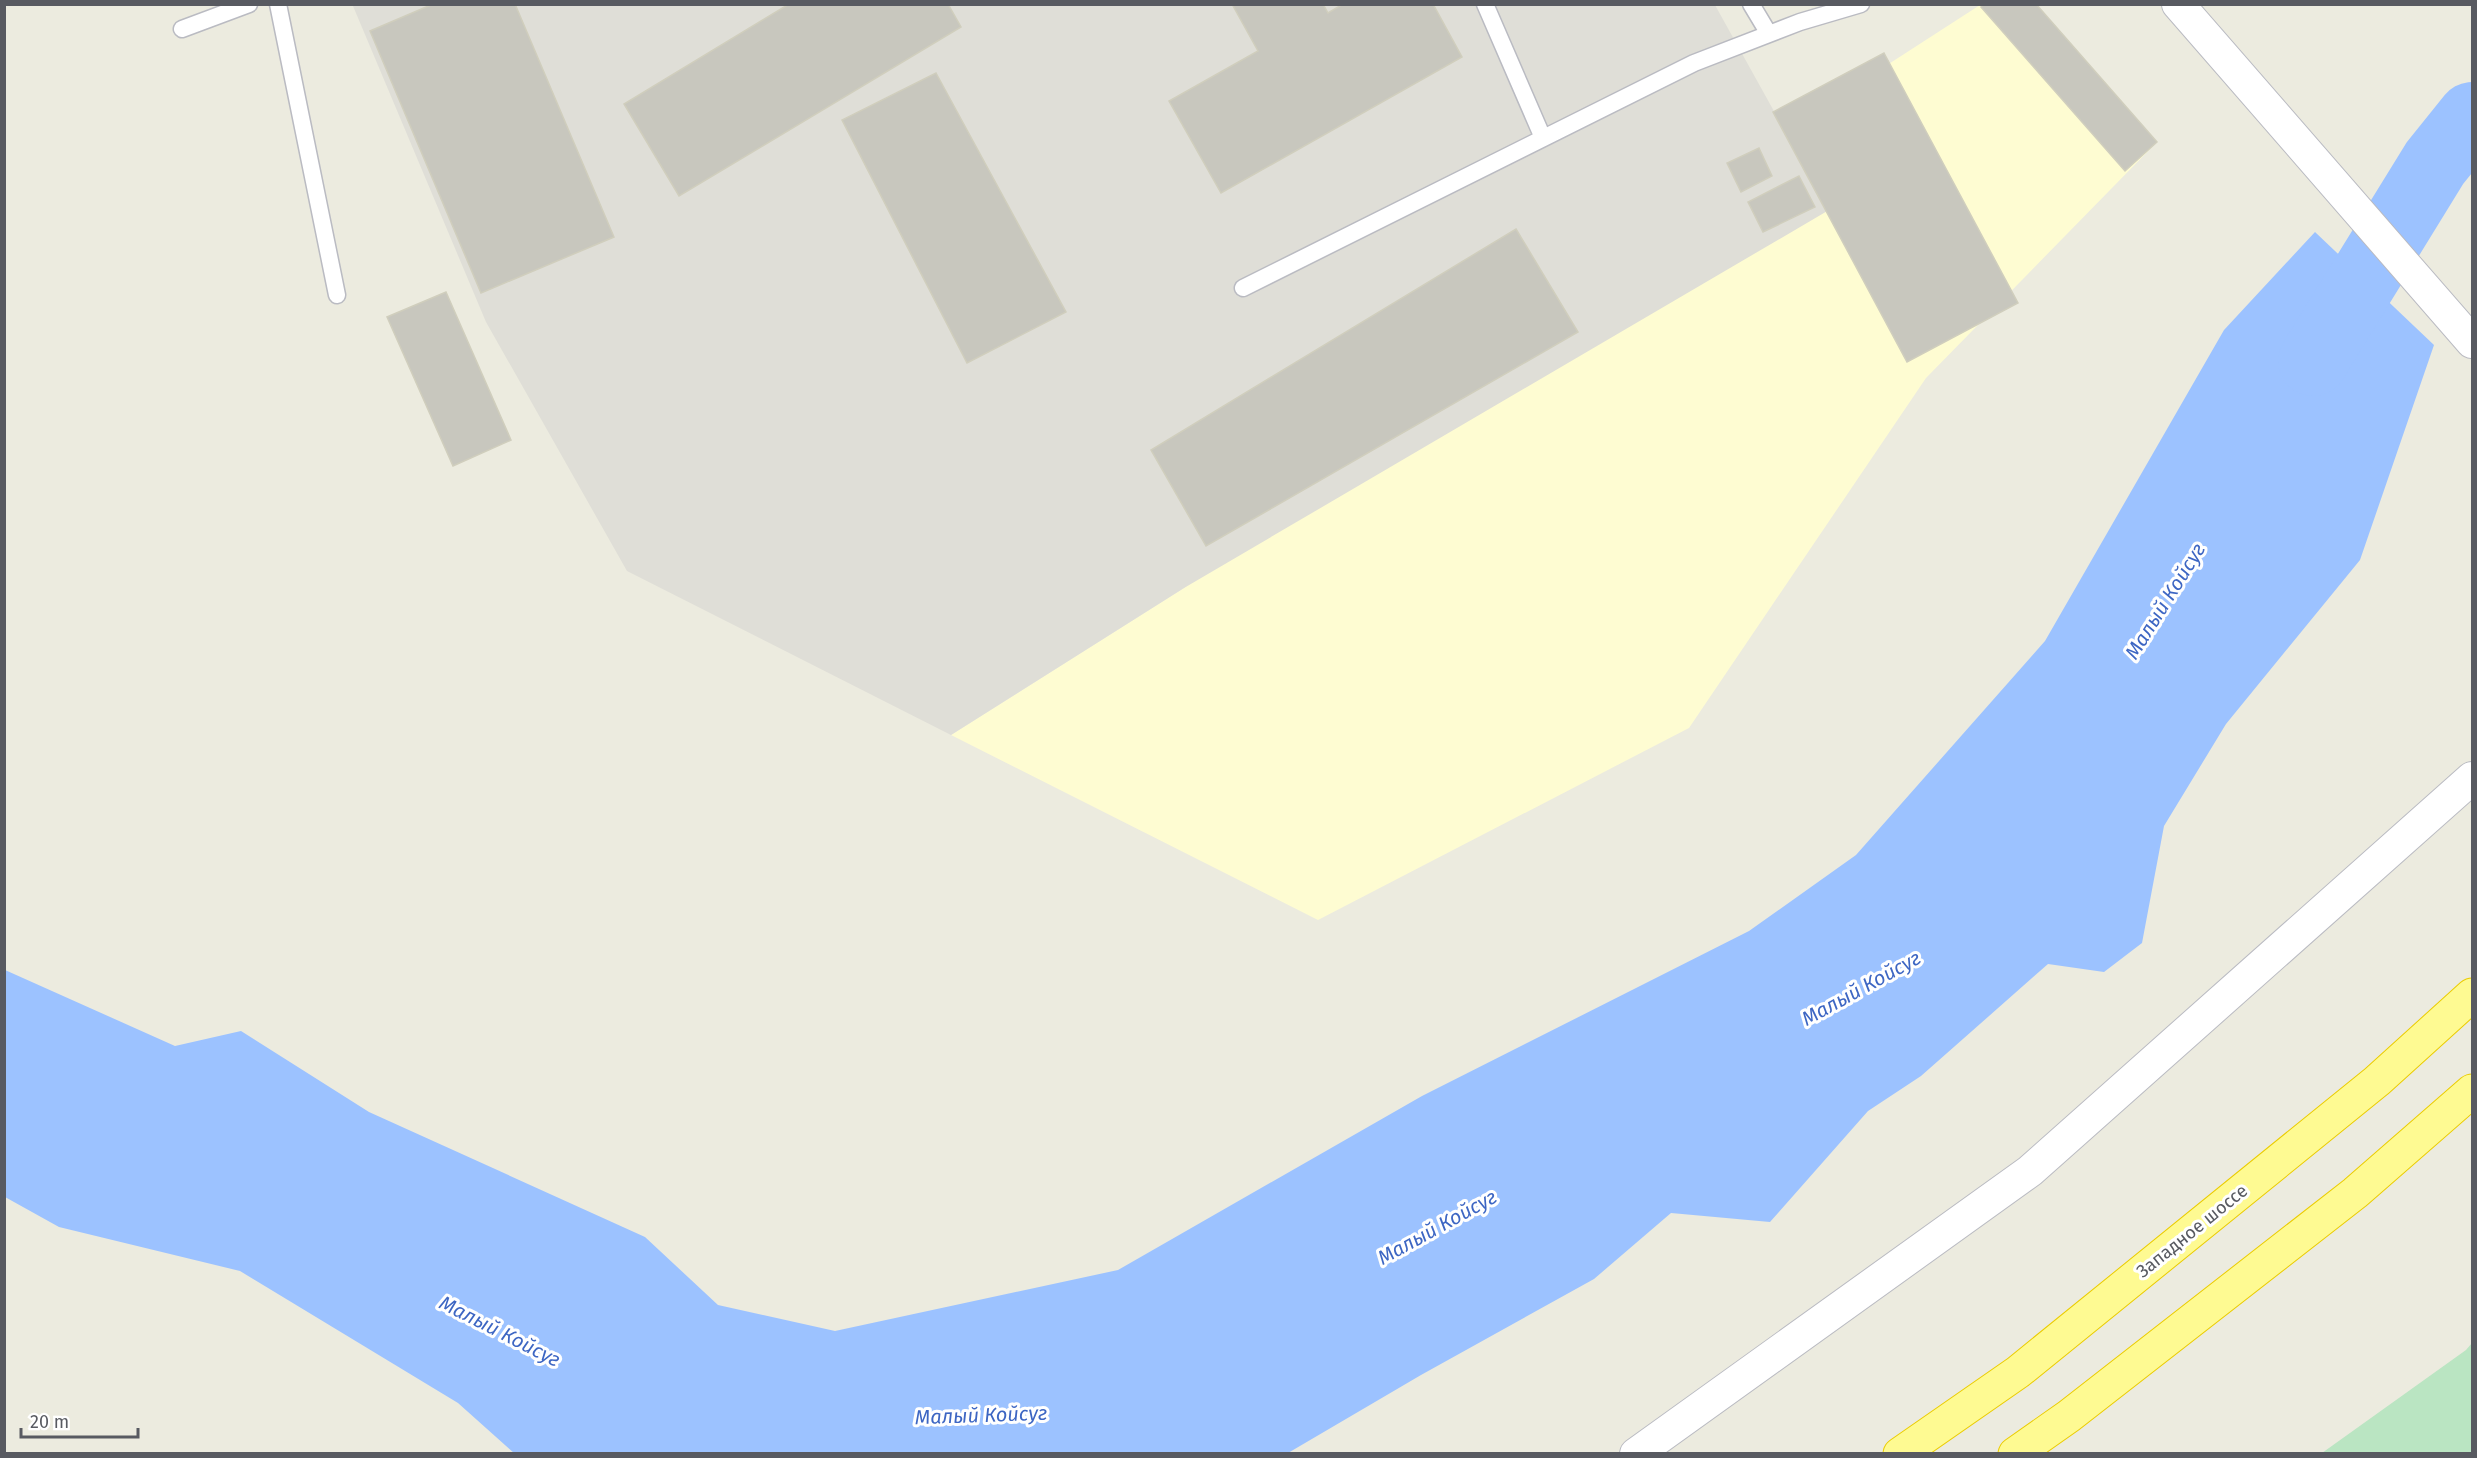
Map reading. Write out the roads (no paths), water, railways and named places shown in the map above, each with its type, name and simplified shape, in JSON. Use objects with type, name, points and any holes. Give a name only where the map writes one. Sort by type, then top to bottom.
[{"type":"highway","name":"Западное шоссе","points":[[1900,1454],[2027,1365],[2377,1081],[2472,995]]},
{"type":"highway","points":[[2015,1454],[2068,1416],[2355,1193],[2472,1091]]},
{"type":"street","points":[[2178,4],[2472,342]]},
{"type":"street","points":[[1636,1454],[2030,1171],[2472,778]]},
{"type":"lane","points":[[182,28],[249,4]]},
{"type":"lane","points":[[278,4],[337,295]]},
{"type":"lane","points":[[1485,4],[1543,138]]},
{"type":"lane","points":[[1751,4],[1768,34]]},
{"type":"lane","points":[[1243,288],[1694,63],[1800,22],[1861,4]]},
{"type":"water","points":[[2472,127],[2472,159],[2445,193],[2445,192]]},
{"type":"water","points":[[2315,232],[2434,345],[2360,560],[2226,724],[2164,826],[2142,943],[2104,972],[2048,964],[1921,1076],[1868,1111],[1770,1222],[1671,1213],[1594,1279],[1421,1375],[1288,1453],[514,1453],[458,1403],[240,1271],[59,1227],[5,1197],[5,970],[175,1046],[241,1031],[369,1112],[645,1237],[718,1305],[835,1331],[1118,1270],[1422,1096],[1749,931],[1856,855],[2045,641],[2224,330]]},
{"type":"waterway","name":"Малый Койсуг","points":[[2313,361],[2435,163],[2472,117]]}]
